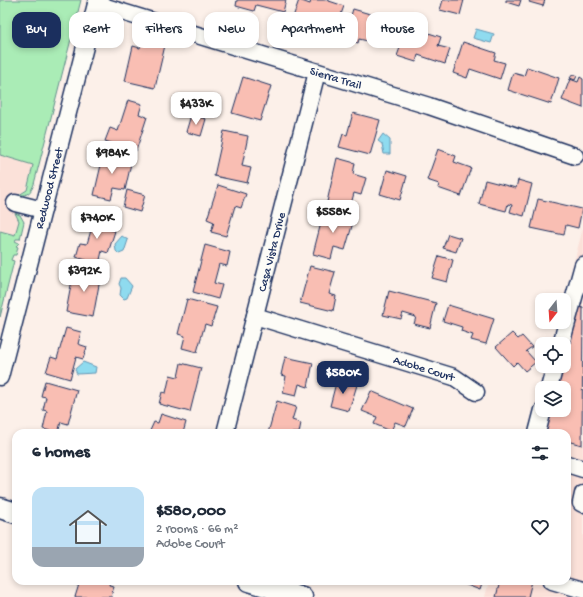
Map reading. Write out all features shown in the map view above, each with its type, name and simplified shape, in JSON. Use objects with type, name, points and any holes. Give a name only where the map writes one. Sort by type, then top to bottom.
[{"type":"main road","points":[[0,508],[12,512]]},
{"type":"main road","points":[[262,585],[302,597]]},
{"type":"street","name":"Sierra Trail","points":[[96,2],[429,106],[575,156]]},
{"type":"street","name":"Redwood Street","points":[[0,377],[96,2]]},
{"type":"street","name":"Casa Vista Drive","points":[[226,429],[317,72]]},
{"type":"street","points":[[14,202],[43,210]]},
{"type":"street","points":[[563,337],[583,265]]},
{"type":"street","name":"Adobe Court","points":[[255,316],[454,377],[476,392]]},
{"type":"street","points":[[538,429],[541,417]]},
{"type":"street","points":[[571,465],[583,469]]},
{"type":"street","points":[[583,494],[580,503],[583,504]]},
{"type":"street","points":[[566,585],[583,590]]},
{"type":"shaded area","points":[[0,155],[33,165],[26,190],[16,196],[13,209],[19,221],[15,235],[0,231]]},
{"type":"shaded area","points":[[583,228],[583,597],[485,597],[488,585],[571,585],[571,429],[529,429],[535,407],[535,417],[571,417],[571,381],[542,381],[544,373],[571,373],[571,337],[554,337],[556,329],[571,329],[571,293],[566,293]]},
{"type":"green space","points":[[0,0],[81,0],[78,12],[69,12],[69,47],[34,184],[29,193],[19,195],[27,190],[33,165],[0,155]]},
{"type":"green space","points":[[15,213],[20,215],[24,222],[20,239],[16,239],[15,241],[19,243],[16,246],[18,247],[16,255],[13,255],[11,260],[14,261],[0,317],[0,231],[15,235],[19,221]]},
{"type":"water","points":[[476,29],[494,34],[491,43],[473,38]]},
{"type":"water","points":[[383,134],[390,140],[390,154],[384,154],[382,144],[378,141]]},
{"type":"water","points":[[122,236],[128,240],[124,252],[119,254],[116,251],[115,244]]},
{"type":"water","points":[[121,278],[125,278],[132,286],[127,298],[124,299],[120,295],[121,288],[119,284]]},
{"type":"water","points":[[83,362],[96,367],[95,373],[77,374],[75,369]]},
{"type":"building","points":[[237,0],[286,0],[283,12],[256,5],[254,11],[236,6]]},
{"type":"building","points":[[299,0],[310,4],[311,0],[326,0],[344,6],[342,12],[295,12]]},
{"type":"building","points":[[443,0],[464,0],[460,15],[440,10]]},
{"type":"building","points":[[506,0],[521,0],[519,6],[506,2]]},
{"type":"building","points":[[530,0],[545,0],[543,6],[529,2]]},
{"type":"building","points":[[353,9],[366,13],[366,41],[359,39],[358,43],[358,12],[352,12]]},
{"type":"building","points":[[428,33],[441,37],[438,46],[450,49],[445,64],[418,55],[416,62],[397,56],[400,48],[428,48]]},
{"type":"building","points":[[463,42],[496,53],[494,60],[505,63],[500,79],[470,69],[467,78],[453,73]]},
{"type":"building","points":[[133,48],[164,48],[155,88],[125,81]]},
{"type":"building","points":[[527,67],[559,78],[551,104],[508,90],[513,73],[524,76]]},
{"type":"building","points":[[573,74],[577,76],[575,80],[570,78]]},
{"type":"building","points":[[243,77],[271,86],[260,121],[232,113]]},
{"type":"building","points":[[580,77],[583,79],[583,108],[562,100],[570,79],[578,82]]},
{"type":"building","points":[[128,100],[142,104],[139,114],[147,117],[136,151],[105,141],[110,128],[118,131]]},
{"type":"building","points":[[353,113],[380,120],[370,155],[339,147],[343,134],[347,135]]},
{"type":"building","points":[[191,115],[206,119],[201,136],[186,132]]},
{"type":"building","points":[[224,131],[248,136],[242,166],[251,168],[247,183],[214,176]]},
{"type":"building","points":[[438,149],[456,156],[454,162],[471,168],[461,196],[438,188],[439,184],[427,180]]},
{"type":"building","points":[[104,152],[132,159],[125,190],[114,188],[111,199],[94,195]]},
{"type":"building","points":[[337,158],[355,163],[353,174],[366,178],[361,195],[354,193],[350,208],[327,202]]},
{"type":"building","points":[[387,170],[407,176],[400,200],[380,194]]},
{"type":"building","points":[[485,180],[516,188],[518,180],[532,184],[524,216],[510,212],[512,205],[508,204],[506,211],[479,204]]},
{"type":"building","points":[[218,185],[246,194],[241,208],[235,206],[226,236],[211,232],[214,222],[207,219]]},
{"type":"building","points":[[127,190],[145,195],[140,212],[123,207]]},
{"type":"building","points":[[538,199],[582,209],[578,228],[566,225],[564,235],[531,228]]},
{"type":"building","points":[[324,211],[354,219],[345,250],[334,247],[331,259],[313,254]]},
{"type":"building","points":[[96,213],[111,217],[108,229],[115,231],[108,253],[102,251],[99,264],[76,257],[80,243],[87,244]]},
{"type":"building","points":[[448,234],[461,238],[456,252],[443,248]]},
{"type":"building","points":[[205,245],[230,252],[227,266],[219,264],[214,283],[222,285],[218,299],[193,292]]},
{"type":"building","points":[[439,256],[453,260],[447,282],[432,278]]},
{"type":"building","points":[[310,266],[335,272],[329,294],[336,296],[333,311],[300,303]]},
{"type":"building","points":[[74,269],[101,274],[93,317],[66,312]]},
{"type":"building","points":[[389,291],[436,303],[430,328],[414,324],[416,317],[403,313],[401,319],[383,315]]},
{"type":"building","points":[[187,299],[217,307],[211,326],[205,324],[197,352],[182,348],[185,336],[178,334]]},
{"type":"building","points":[[448,305],[494,319],[486,344],[471,340],[473,335],[461,331],[462,327],[443,321]]},
{"type":"building","points":[[579,307],[583,308],[582,445],[571,442],[571,429],[546,429],[550,417],[571,417],[571,381],[559,381],[561,373],[571,373],[571,337]]},
{"type":"building","points":[[66,328],[81,332],[78,344],[87,347],[83,359],[76,357],[70,379],[46,372],[51,357],[57,359]]},
{"type":"building","points":[[512,333],[518,339],[522,336],[532,347],[526,351],[535,363],[525,371],[517,362],[513,366],[496,347]]},
{"type":"building","points":[[285,357],[313,363],[308,387],[299,384],[296,396],[283,393],[286,376],[281,375]]},
{"type":"building","points":[[181,363],[201,368],[190,412],[159,404],[162,392],[166,393],[170,375],[178,377]]},
{"type":"building","points":[[337,379],[357,385],[349,411],[330,406]]},
{"type":"building","points":[[45,381],[77,390],[68,424],[61,422],[59,429],[43,429],[47,411],[43,410],[46,397],[41,396]]},
{"type":"building","points":[[371,391],[413,409],[406,426],[395,422],[392,429],[386,429],[374,424],[377,417],[362,411]]},
{"type":"building","points":[[277,401],[296,407],[292,420],[301,423],[300,429],[269,429]]},
{"type":"building","points":[[161,414],[186,422],[184,429],[151,429],[154,422],[158,423]]},
{"type":"building","points":[[79,585],[114,586],[111,597],[75,597]]},
{"type":"building","points":[[467,585],[482,585],[480,590]]},
{"type":"building","points":[[499,585],[531,585],[528,597],[496,597]]}]
